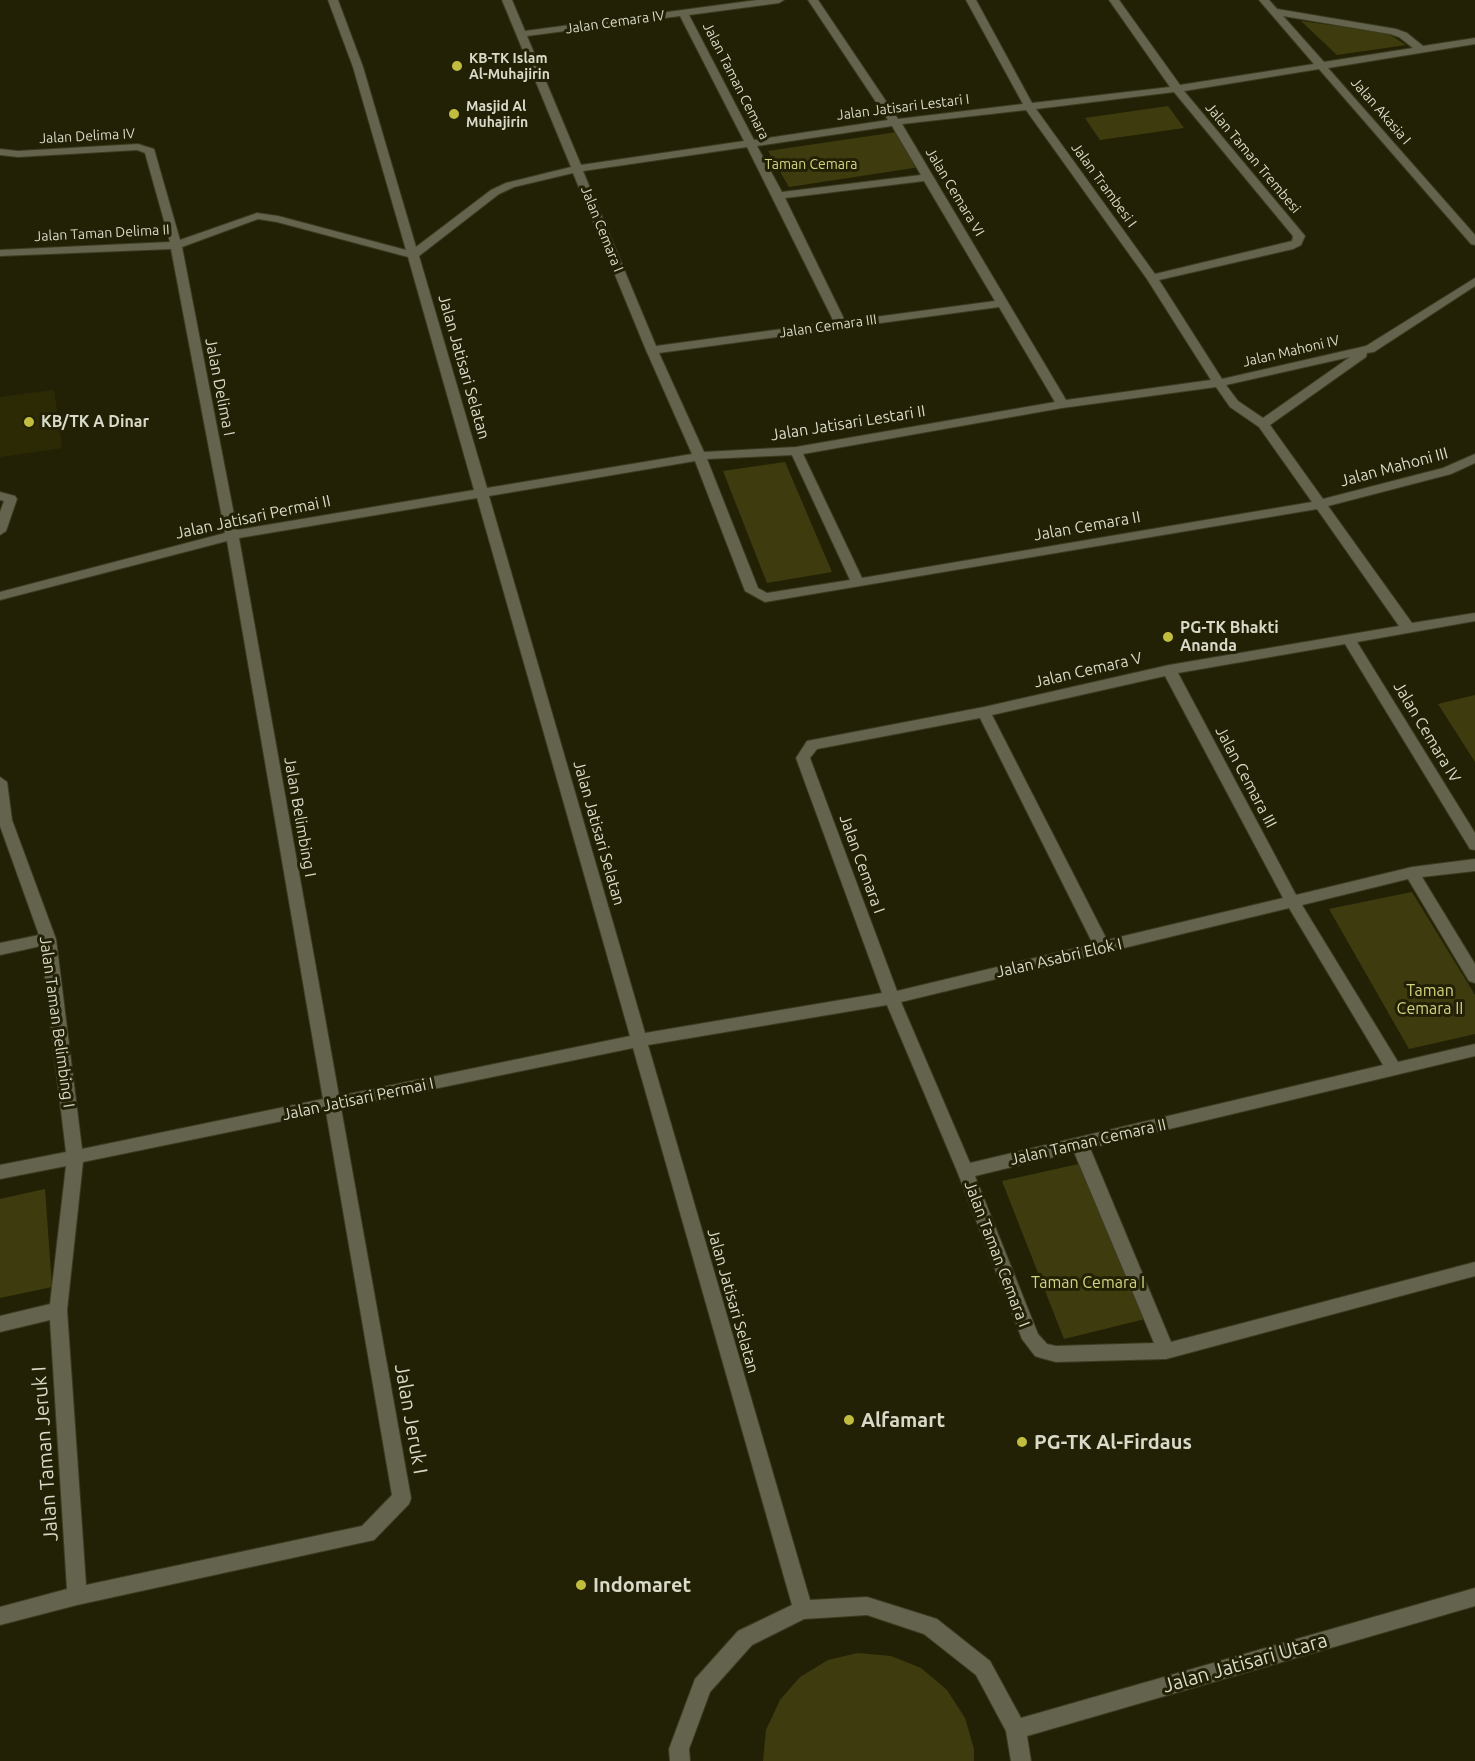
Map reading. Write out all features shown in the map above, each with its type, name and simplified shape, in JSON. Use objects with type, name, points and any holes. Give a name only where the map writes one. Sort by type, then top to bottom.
[{"type":"street","name":"Jalan Jatisari Selatan","points":[[333,0],[358,68],[413,255],[803,1610]]},
{"type":"street","name":"Jalan Cemara I","points":[[507,0],[652,350],[700,457]]},
{"type":"street","name":"Jalan Cemara IV","points":[[521,34],[779,0]]},
{"type":"street","name":"Jalan Cemara VI","points":[[813,0],[929,177],[1062,404]]},
{"type":"street","name":"Jalan Trambesi I","points":[[971,0],[1030,108],[1152,278],[1219,383]]},
{"type":"street","points":[[1114,0],[1177,89]]},
{"type":"street","name":"Jalan Akasia I","points":[[1264,0],[1475,242]]},
{"type":"street","points":[[1273,11],[1392,31],[1403,35],[1420,49]]},
{"type":"street","name":"Jalan Taman Cemara","points":[[683,13],[752,144],[841,325]]},
{"type":"street","name":"Jalan Jatisari Lestari I","points":[[413,255],[495,192],[510,185],[578,169],[895,122],[1177,89],[1475,41]]},
{"type":"street","name":"Jalan Taman Trembesi","points":[[1152,278],[1288,247],[1299,240],[1299,236],[1177,89]]},
{"type":"street","name":"Jalan Delima IV","points":[[0,152],[18,154],[138,147],[150,151],[176,245]]},
{"type":"street","points":[[0,161],[18,154]]},
{"type":"street","points":[[778,196],[929,177]]},
{"type":"street","name":"Jalan Taman Delima II","points":[[0,253],[176,245],[257,216],[278,219],[413,255]]},
{"type":"street","name":"Jalan Delima I","points":[[176,245],[232,535]]},
{"type":"street","name":"Jalan Mahoni IV","points":[[1263,424],[1370,349],[1475,281]]},
{"type":"street","name":"Jalan Cemara III","points":[[652,350],[1003,303]]},
{"type":"street","name":"Jalan Mahoni IV","points":[[1219,383],[1370,349]]},
{"type":"street","points":[[1219,383],[1234,404],[1263,424],[1408,628]]},
{"type":"street","name":"Jalan Jatisari Lestari II","points":[[481,492],[700,457],[796,451],[1062,404],[1219,383]]},
{"type":"street","points":[[796,451],[858,583]]},
{"type":"street","name":"Jalan Cemara II","points":[[700,457],[752,591],[765,598],[1321,504]]},
{"type":"street","name":"Jalan Mahoni III","points":[[1321,504],[1447,471],[1475,458]]},
{"type":"street","name":"Jalan Jatisari Permai II","points":[[0,596],[232,535],[481,492]]},
{"type":"street","points":[[0,496],[11,499],[0,531]]},
{"type":"street","name":"Jalan Belimbing I","points":[[232,535],[333,1105]]},
{"type":"street","name":"Jalan Cemara V","points":[[812,745],[984,712],[1169,670],[1475,617]]},
{"type":"street","name":"Jalan Cemara IV","points":[[1348,638],[1475,845]]},
{"type":"street","name":"Jalan Cemara III","points":[[1169,670],[1292,901]]},
{"type":"street","points":[[984,712],[1103,948]]},
{"type":"street","name":"Jalan Cemara I","points":[[812,745],[803,758],[892,998]]},
{"type":"street","name":"Jalan Taman Belimbing I","points":[[0,782],[3,821],[48,939],[75,1157]]},
{"type":"street","name":"Jalan Asabri Elok I","points":[[640,1040],[892,998],[1412,873],[1475,865]]},
{"type":"street","points":[[1412,873],[1475,977]]},
{"type":"street","points":[[1292,901],[1394,1070]]},
{"type":"street","points":[[0,949],[48,939]]},
{"type":"street","points":[[892,998],[965,1171]]},
{"type":"street","name":"Jalan Jatisari Permai I","points":[[75,1157],[640,1040]]},
{"type":"street","name":"Jalan Taman Cemara II","points":[[965,1171],[1475,1050]]},
{"type":"street","name":"Jalan Jeruk I","points":[[0,1616],[77,1596],[367,1534],[402,1498],[333,1105]]},
{"type":"street","points":[[1079,1143],[1166,1351]]},
{"type":"street","points":[[0,1172],[75,1157]]},
{"type":"street","name":"Jalan Taman Jeruk I","points":[[75,1157],[58,1310],[77,1596]]},
{"type":"street","name":"Jalan Taman Cemara I","points":[[965,1171],[1031,1339],[1041,1350],[1056,1354],[1166,1351],[1475,1269]]},
{"type":"street","points":[[0,1324],[58,1310]]},
{"type":"street","name":"Jalan Jatisari Utara","points":[[1016,1729],[1475,1597]]},
{"type":"street","points":[[680,1761],[679,1749],[702,1686],[745,1638],[803,1610],[867,1606],[930,1626],[982,1668],[1016,1729],[1021,1761]]},
{"type":"shaded area","name":"KB/TK A Dinar","points":[[54,390],[62,448],[0,457],[0,397]]},
{"type":"green space","points":[[1301,21],[1387,33],[1406,45],[1337,55]]},
{"type":"green space","points":[[1168,106],[1184,128],[1100,140],[1085,118]]},
{"type":"green space","name":"Taman Cemara","points":[[897,132],[920,167],[789,187],[768,151]]},
{"type":"green space","points":[[785,462],[832,572],[767,583],[723,471]]},
{"type":"green space","points":[[1475,695],[1475,762],[1438,704]]},
{"type":"green space","name":"Taman Cemara II","points":[[1412,892],[1475,995],[1475,1034],[1409,1049],[1329,909]]},
{"type":"green space","name":"Taman Cemara I","points":[[1083,1163],[1149,1318],[1064,1339],[1002,1181]]},
{"type":"green space","points":[[45,1189],[52,1287],[0,1298],[0,1199]]},
{"type":"green space","points":[[858,1653],[891,1656],[921,1668],[947,1690],[965,1718],[974,1749],[974,1761],[763,1761],[766,1730],[780,1700],[800,1677],[828,1660]]},
{"type":"place","name":"KB-TK Islam Al-Muhajirin","points":[[457,66]]},
{"type":"place","name":"Masjid Al Muhajirin","points":[[454,114]]},
{"type":"place","name":"KB/TK A Dinar","points":[[29,422]]},
{"type":"place","name":"PG-TK Bhakti Ananda","points":[[1168,637]]},
{"type":"place","name":"Alfamart","points":[[849,1420]]},
{"type":"place","name":"PG-TK Al-Firdaus","points":[[1022,1442]]},
{"type":"place","name":"Indomaret","points":[[581,1585]]}]
